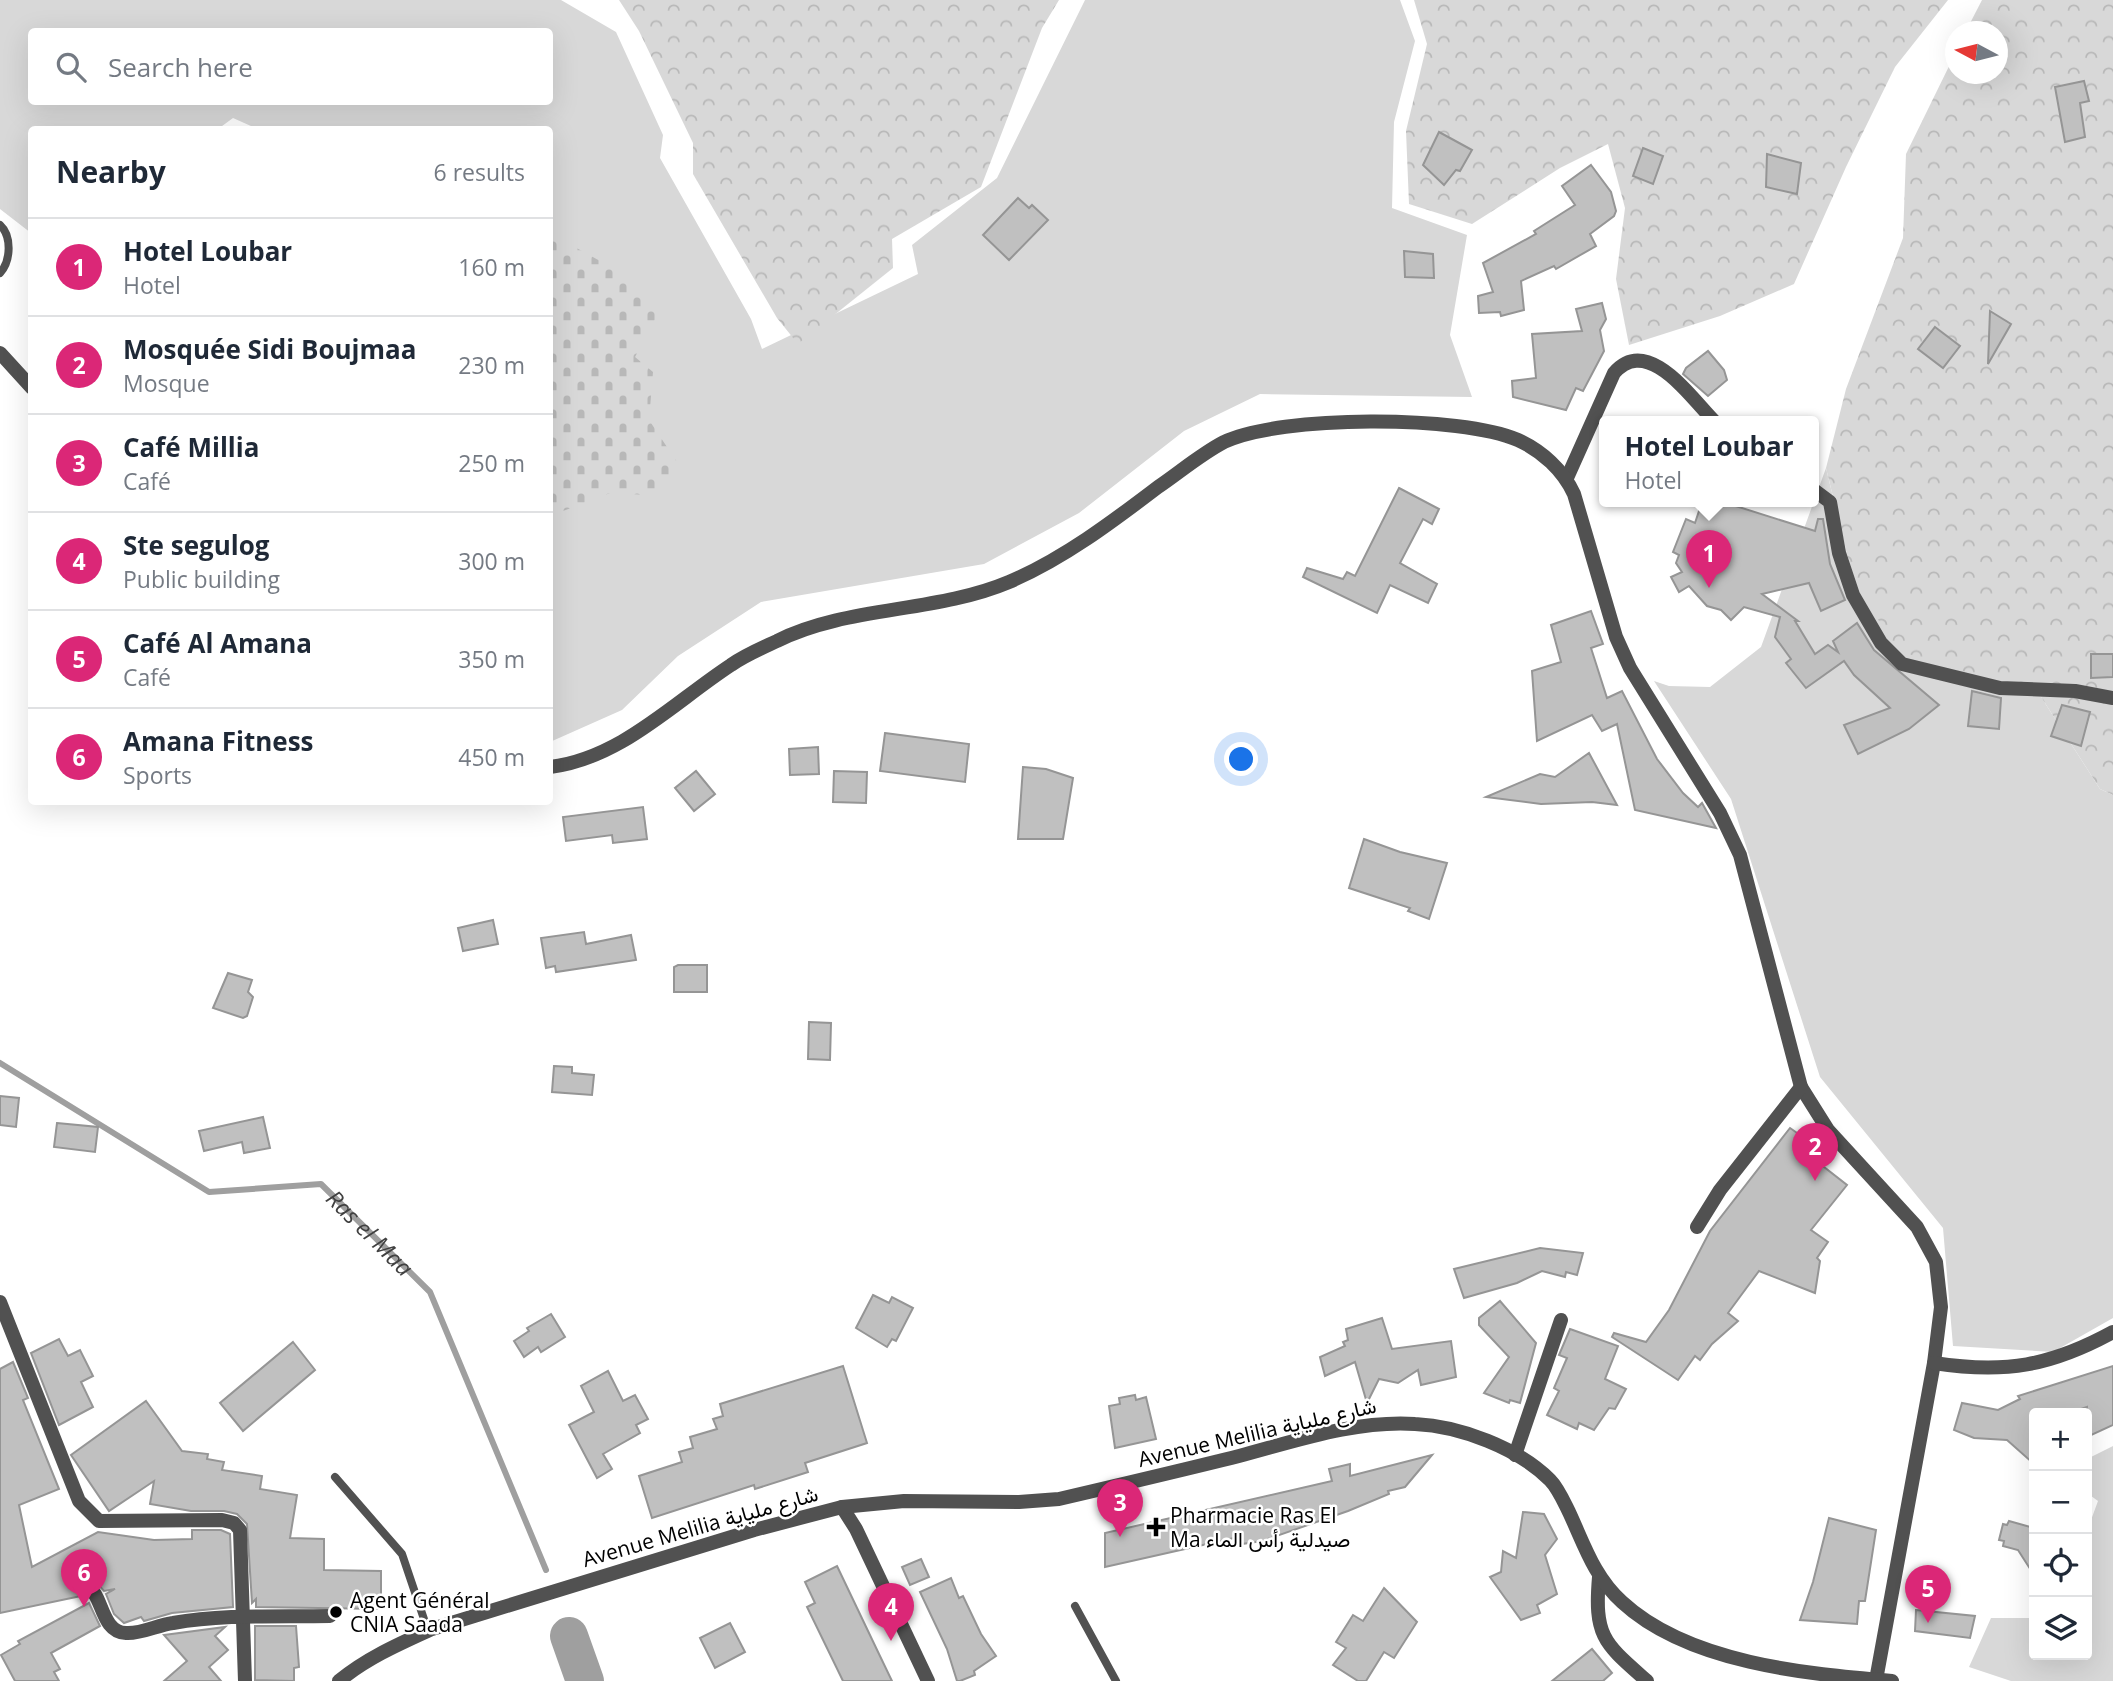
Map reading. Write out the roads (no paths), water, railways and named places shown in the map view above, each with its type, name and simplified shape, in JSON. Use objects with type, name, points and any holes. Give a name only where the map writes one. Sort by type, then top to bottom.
[{"type":"street","points":[[0,353],[28,384]]},
{"type":"street","points":[[1567,478],[1614,373],[1629,362],[1650,361],[1657,365],[1708,416]]},
{"type":"street","points":[[553,767],[573,764],[624,743],[734,662],[781,638],[833,623],[951,600],[1009,583],[1062,554],[1226,441],[1258,431],[1298,425],[1418,423],[1464,427],[1516,439],[1541,453],[1567,478],[1574,494],[1616,637],[1630,668],[1720,813],[1740,855],[1801,1087],[1828,1130],[1927,1243],[1940,1284],[1941,1307],[1934,1363],[1876,1680]]},
{"type":"street","points":[[1819,494],[1830,502],[1839,554],[1853,596],[1881,643],[1902,664],[2000,688],[2075,691],[2113,698]]},
{"type":"street","points":[[1697,1227],[1720,1190],[1801,1087]]},
{"type":"street","points":[[0,1302],[79,1501],[89,1514],[99,1521],[222,1520],[234,1523],[240,1530],[245,1681]]},
{"type":"street","points":[[1515,1455],[1561,1320]]},
{"type":"street","points":[[1934,1363],[1985,1369],[2037,1364],[2060,1359],[2113,1332]]},
{"type":"street","name":"Avenue Melilia شارع ملياية","points":[[339,1681],[387,1649],[428,1631],[754,1530],[842,1507],[904,1501],[1019,1502],[1059,1499],[1380,1423],[1418,1423],[1455,1432],[1515,1455],[1552,1483],[1599,1577],[1621,1602],[1647,1621],[1720,1653],[1800,1671],[1892,1681]]},
{"type":"street","points":[[842,1507],[856,1529],[928,1681]]},
{"type":"street","points":[[1599,1577],[1597,1602],[1602,1636],[1612,1650],[1647,1681]]},
{"type":"street","points":[[86,1588],[94,1593],[111,1626],[122,1632],[172,1623],[242,1617],[330,1616]]},
{"type":"lane","points":[[0,225],[7,235],[8,254],[0,273]]},
{"type":"lane","points":[[335,1477],[402,1554],[428,1631]]},
{"type":"lane","points":[[1075,1606],[1116,1681]]},
{"type":"waterway","name":"Ras el Maa","points":[[0,1063],[209,1192],[321,1184],[430,1292],[546,1570]]},
{"type":"waterway","name":"Ras el Maa","points":[[569,1636],[585,1681]]},
{"type":"place","name":"Hotel Loubar","points":[[1709,588]]},
{"type":"place","name":"Mosquée Sidi Boujmaa","points":[[1815,1181]]},
{"type":"place","name":"Pharmacie Ras El Ma صيدلية رأس الماء","points":[[1156,1527]]},
{"type":"place","name":"Café Millia","points":[[1120,1537]]},
{"type":"place","name":"Amana Fitness","points":[[84,1607]]},
{"type":"place","name":"Agent Général CNIA Saada","points":[[336,1612]]},
{"type":"place","name":"Café Al Amana","points":[[1928,1623]]},
{"type":"place","name":"Ste segulog","points":[[891,1641]]}]
